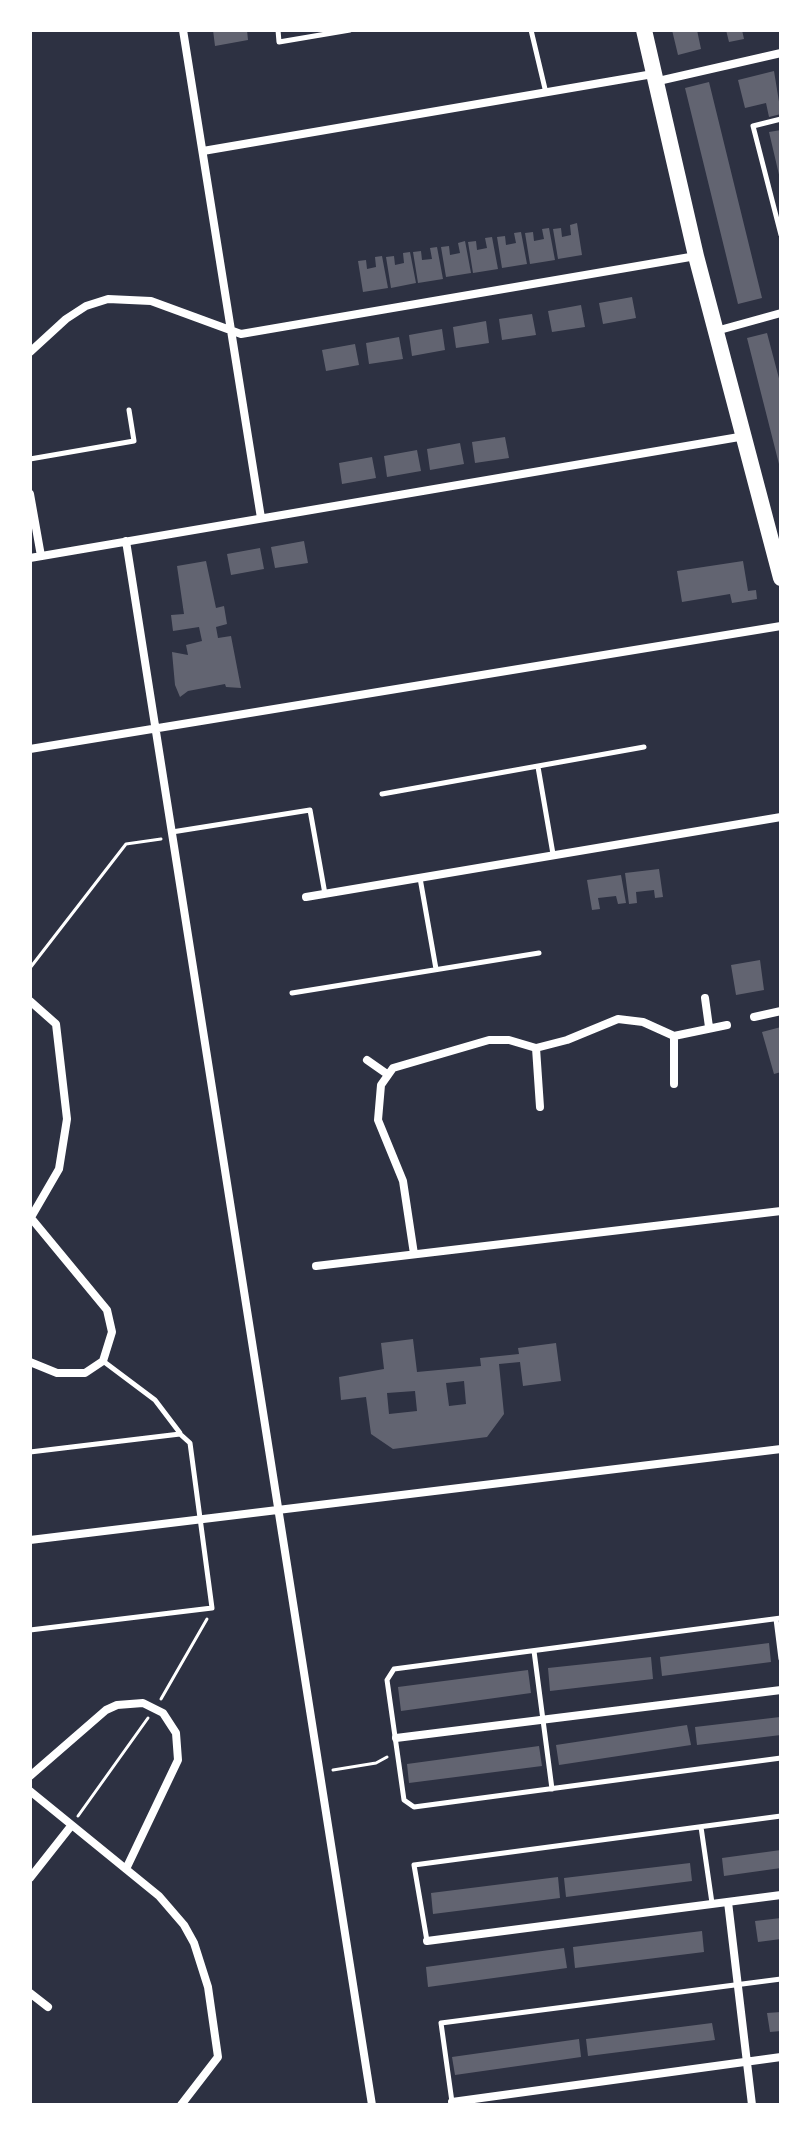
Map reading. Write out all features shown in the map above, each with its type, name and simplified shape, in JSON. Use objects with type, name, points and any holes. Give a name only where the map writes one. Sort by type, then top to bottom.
[{"type":"main road","points":[[644,30],[696,256],[781,578]]},
{"type":"street","points":[[183,30],[261,518]]},
{"type":"street","points":[[203,151],[654,78],[781,53]]},
{"type":"street","points":[[30,352],[66,319],[86,306],[108,299],[151,301],[241,334],[696,256]]},
{"type":"street","points":[[716,331],[781,313]]},
{"type":"street","points":[[30,558],[745,436]]},
{"type":"street","points":[[30,494],[41,556]]},
{"type":"street","points":[[126,541],[372,2105]]},
{"type":"street","points":[[30,749],[781,626]]},
{"type":"street","points":[[306,897],[781,817]]},
{"type":"street","points":[[705,998],[709,1027]]},
{"type":"street","points":[[30,1001],[56,1024],[67,1119],[59,1169],[30,1219],[107,1310],[111,1321],[111,1343],[103,1361],[85,1373],[67,1375],[30,1362]]},
{"type":"street","points":[[754,1017],[781,1011]]},
{"type":"street","points":[[414,1254],[403,1181],[378,1120],[377,1102],[387,1074],[413,1059],[443,1056],[489,1040],[509,1040],[536,1048],[567,1040],[618,1019],[643,1022],[674,1036],[727,1025]]},
{"type":"street","points":[[674,1036],[674,1084]]},
{"type":"street","points":[[536,1048],[540,1107]]},
{"type":"street","points":[[367,1060],[387,1074]]},
{"type":"street","points":[[316,1266],[781,1211]]},
{"type":"street","points":[[30,1540],[781,1449]]},
{"type":"street","points":[[396,1738],[781,1690]]},
{"type":"street","points":[[30,1776],[106,1710],[130,1703],[155,1708],[170,1721],[176,1733],[178,1760],[126,1869]]},
{"type":"street","points":[[30,1791],[172,1909],[203,1963],[218,2057],[181,2105]]},
{"type":"street","points":[[30,1878],[71,1826]]},
{"type":"street","points":[[427,1941],[781,1895]]},
{"type":"street","points":[[728,1902],[752,2105]]},
{"type":"street","points":[[30,1993],[48,2007]]},
{"type":"street","points":[[452,2102],[781,2057]]},
{"type":"lane","points":[[278,30],[279,42],[350,30]]},
{"type":"lane","points":[[531,30],[546,94]]},
{"type":"lane","points":[[781,119],[753,126],[781,235]]},
{"type":"lane","points":[[30,459],[134,441],[129,410]]},
{"type":"lane","points":[[382,794],[644,747]]},
{"type":"lane","points":[[538,767],[553,854]]},
{"type":"lane","points":[[172,834],[310,810],[325,894]]},
{"type":"lane","points":[[420,878],[436,969]]},
{"type":"lane","points":[[292,993],[539,953]]},
{"type":"lane","points":[[30,1630],[212,1608],[190,1443],[155,1400],[103,1361]]},
{"type":"lane","points":[[30,1452],[180,1434]]},
{"type":"lane","points":[[781,1659],[778,1619],[394,1669],[387,1680],[404,1800],[414,1807],[781,1758]]},
{"type":"lane","points":[[534,1651],[552,1789]]},
{"type":"lane","points":[[427,1941],[414,1865],[781,1816]]},
{"type":"lane","points":[[701,1827],[712,1903]]},
{"type":"lane","points":[[452,2102],[441,2023],[781,1979]]},
{"type":"path","points":[[30,968],[126,844],[172,834]]},
{"type":"path","points":[[71,1826],[155,1708],[212,1608]]},
{"type":"path","points":[[321,1772],[376,1763],[397,1754]]},
{"type":"building","points":[[213,30],[247,30],[248,40],[215,46]]},
{"type":"building","points":[[672,30],[697,30],[701,49],[678,55]]},
{"type":"building","points":[[726,30],[742,30],[744,39],[729,42]]},
{"type":"building","points":[[774,71],[781,114],[769,117],[766,103],[745,108],[738,80]]},
{"type":"building","points":[[709,82],[762,298],[738,304],[685,88]]},
{"type":"building","points":[[781,130],[781,179],[780,179],[769,132]]},
{"type":"building","points":[[577,223],[582,255],[558,259],[553,229],[561,228],[562,237],[571,235],[570,225]]},
{"type":"building","points":[[549,228],[555,260],[530,264],[525,233],[533,232],[534,241],[544,239],[542,229]]},
{"type":"building","points":[[521,232],[527,264],[502,268],[497,237],[505,236],[506,245],[516,243],[514,233]]},
{"type":"building","points":[[492,237],[498,269],[473,273],[468,242],[476,241],[477,250],[487,248],[485,238]]},
{"type":"building","points":[[465,241],[471,273],[446,277],[441,247],[449,246],[450,255],[460,253],[458,243]]},
{"type":"building","points":[[437,247],[443,279],[418,283],[413,252],[421,251],[422,260],[432,259],[430,248]]},
{"type":"building","points":[[410,252],[416,283],[391,288],[386,257],[394,256],[395,265],[404,263],[403,253]]},
{"type":"building","points":[[382,256],[388,288],[363,292],[358,261],[366,260],[367,269],[376,267],[375,257]]},
{"type":"building","points":[[632,297],[636,318],[603,324],[599,303]]},
{"type":"building","points":[[581,305],[585,327],[552,332],[548,311]]},
{"type":"building","points":[[532,314],[536,335],[502,340],[499,319]]},
{"type":"building","points":[[486,321],[489,343],[456,348],[453,327]]},
{"type":"building","points":[[442,329],[445,350],[412,356],[409,335]]},
{"type":"building","points":[[767,333],[781,386],[780,468],[747,338]]},
{"type":"building","points":[[399,337],[403,359],[369,364],[366,343]]},
{"type":"building","points":[[355,344],[359,365],[326,371],[322,350]]},
{"type":"building","points":[[505,437],[509,458],[475,463],[472,442]]},
{"type":"building","points":[[460,443],[464,464],[430,470],[427,449]]},
{"type":"building","points":[[417,450],[421,471],[387,477],[384,456]]},
{"type":"building","points":[[372,457],[376,478],[342,484],[339,463]]},
{"type":"building","points":[[304,541],[308,563],[275,568],[271,547]]},
{"type":"building","points":[[260,548],[264,569],[231,575],[227,554]]},
{"type":"building","points":[[206,561],[216,608],[224,606],[227,624],[216,627],[218,638],[231,636],[241,688],[226,687],[225,684],[188,691],[180,697],[175,685],[172,652],[188,655],[186,645],[202,641],[199,627],[173,631],[171,615],[184,614],[177,566]]},
{"type":"building","points":[[743,561],[748,591],[756,590],[757,599],[732,603],[730,594],[682,602],[677,571]]},
{"type":"building","points":[[659,869],[663,897],[655,898],[654,890],[636,892],[637,903],[629,904],[625,873]]},
{"type":"building","points":[[621,875],[626,903],[618,904],[616,896],[598,898],[600,909],[592,910],[587,880]]},
{"type":"building","points":[[760,960],[764,990],[736,995],[731,965]]},
{"type":"building","points":[[781,1027],[781,1072],[774,1074],[762,1032]]},
{"type":"building","points":[[413,1339],[417,1372],[481,1366],[480,1358],[519,1354],[518,1348],[556,1343],[561,1381],[523,1386],[520,1362],[499,1364],[504,1414],[487,1437],[393,1449],[371,1434],[366,1397],[341,1400],[339,1377],[384,1369],[381,1343]],"holes":[[[464,1381],[466,1404],[449,1406],[446,1383]],[[415,1391],[417,1411],[389,1414],[387,1393]]]},
{"type":"building","points":[[769,1643],[771,1662],[662,1676],[660,1657]]},
{"type":"building","points":[[651,1657],[653,1679],[550,1691],[548,1668]]},
{"type":"building","points":[[528,1670],[531,1693],[401,1711],[398,1687]]},
{"type":"building","points":[[780,1717],[781,1735],[697,1745],[695,1727]]},
{"type":"building","points":[[687,1725],[691,1745],[559,1765],[556,1745]]},
{"type":"building","points":[[539,1746],[542,1766],[409,1783],[407,1764]]},
{"type":"building","points":[[781,1850],[781,1868],[724,1876],[722,1858]]},
{"type":"building","points":[[690,1863],[692,1881],[566,1897],[564,1878]]},
{"type":"building","points":[[558,1877],[560,1898],[433,1914],[431,1893]]},
{"type":"building","points":[[781,1918],[781,1939],[758,1942],[755,1921]]},
{"type":"building","points":[[702,1931],[704,1952],[575,1968],[573,1947]]},
{"type":"building","points":[[564,1948],[567,1968],[428,1987],[426,1967]]},
{"type":"building","points":[[781,2012],[781,2031],[770,2032],[767,2013]]},
{"type":"building","points":[[712,2023],[715,2040],[588,2056],[586,2039]]},
{"type":"building","points":[[579,2039],[581,2057],[455,2075],[452,2057]]}]
